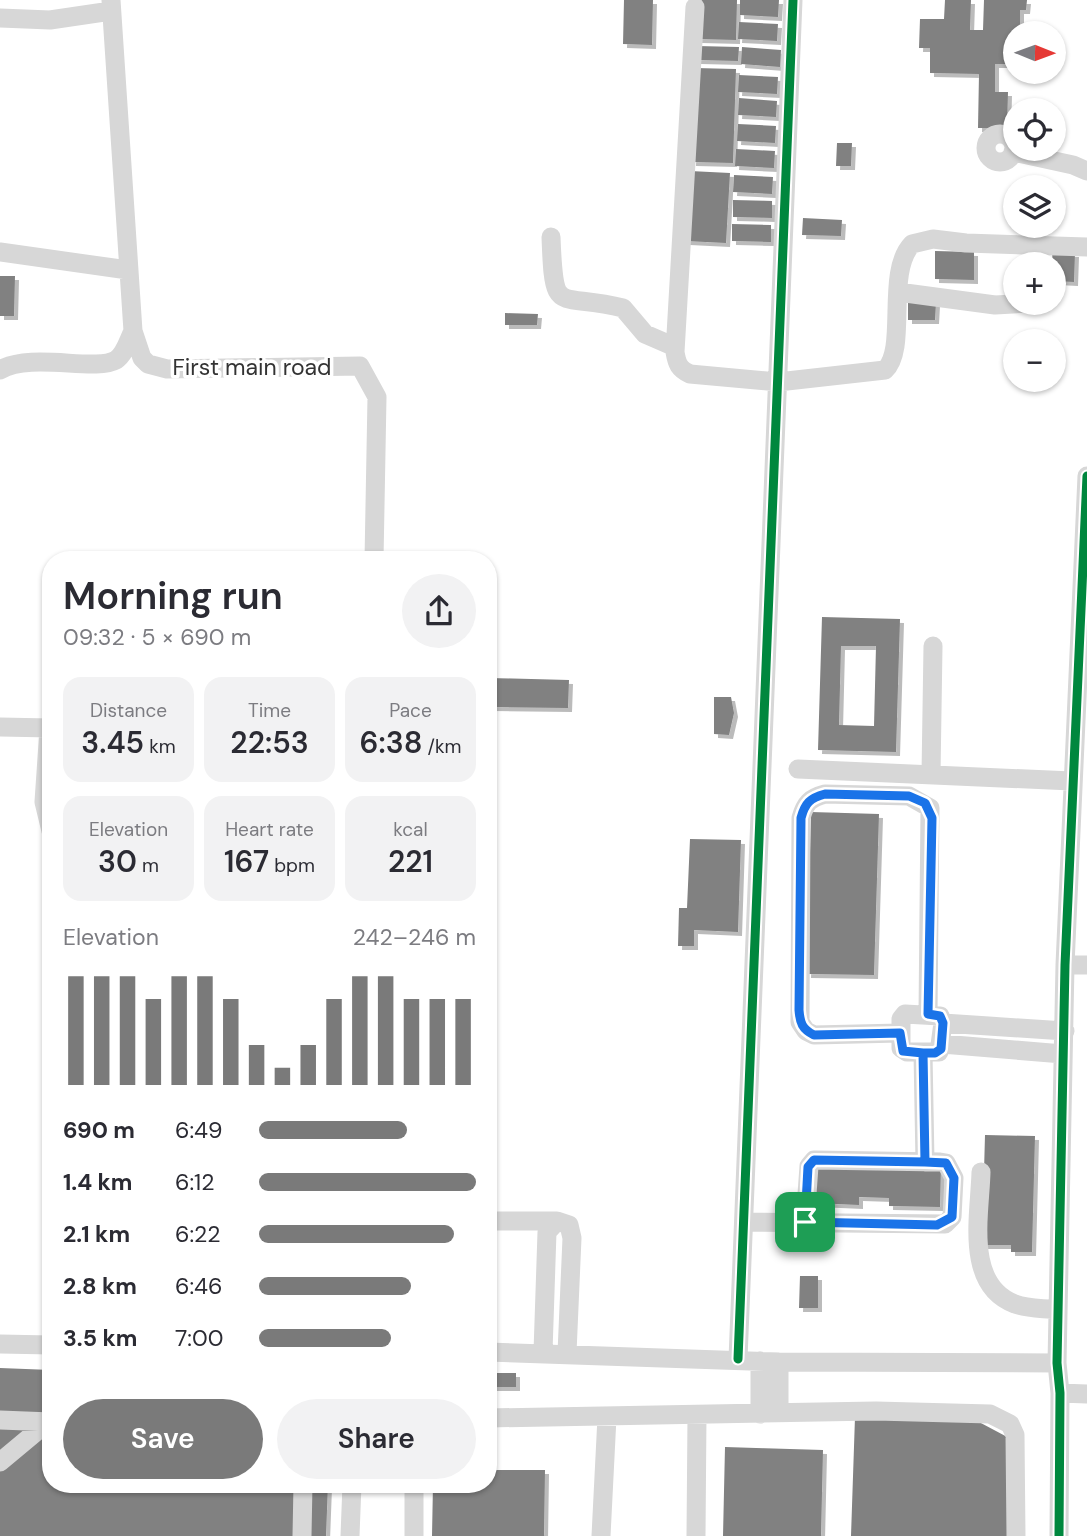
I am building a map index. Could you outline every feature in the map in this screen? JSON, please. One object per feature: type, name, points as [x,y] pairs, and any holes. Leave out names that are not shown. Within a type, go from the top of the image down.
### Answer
[{"type":"street","points":[[738,1359],[793,0]]},
{"type":"street","points":[[0,18],[50,20],[111,6]]},
{"type":"street","name":"First main road","points":[[111,6],[133,331],[142,358],[148,364],[167,369],[360,366],[377,397],[374,551]]},
{"type":"street","points":[[695,7],[676,347],[677,364],[690,374],[778,382],[885,370],[894,354],[900,270],[907,248],[919,240],[1087,247]]},
{"type":"street","points":[[1055,161],[1087,171]]},
{"type":"street","points":[[551,237],[553,285],[561,296],[569,300],[623,309],[645,334],[676,347]]},
{"type":"street","points":[[0,252],[128,270]]},
{"type":"street","points":[[898,292],[1003,305]]},
{"type":"street","points":[[0,370],[8,365],[38,362],[111,362],[124,352],[133,331]]},
{"type":"street","points":[[1059,1536],[1060,1393],[1057,1363],[1065,965],[1087,476]]},
{"type":"street","points":[[930,775],[933,646]]},
{"type":"street","points":[[0,727],[42,728]]},
{"type":"street","points":[[798,769],[1072,782]]},
{"type":"street","points":[[900,1033],[814,1035],[806,1031],[800,1022],[801,818],[804,806],[813,797],[825,794],[909,796],[930,808],[935,1018],[942,1044],[939,1052],[903,1051],[900,1033],[901,1019],[905,1014],[935,1018],[1065,1031]]},
{"type":"street","points":[[1065,965],[1087,965]]},
{"type":"street","points":[[942,1044],[1063,1054]]},
{"type":"street","points":[[923,1053],[925,1162]]},
{"type":"street","points":[[744,1222],[945,1224],[952,1217],[953,1172],[946,1163],[814,1160],[808,1167],[805,1222]]},
{"type":"street","points":[[981,1172],[979,1250],[982,1269],[989,1285],[1015,1304],[1058,1310]]},
{"type":"street","points":[[497,1221],[557,1221],[569,1225],[572,1237],[567,1353]]},
{"type":"street","points":[[543,1352],[547,1232],[557,1221]]},
{"type":"street","points":[[0,1344],[42,1345]]},
{"type":"street","points":[[497,1352],[769,1361],[1057,1363]]},
{"type":"street","points":[[769,1361],[769,1413]]},
{"type":"street","points":[[1060,1393],[1086,1394]]},
{"type":"street","points":[[497,1418],[889,1412],[1001,1417],[1010,1424],[1017,1451],[1016,1536]]},
{"type":"street","points":[[696,1415],[696,1536]]},
{"type":"street","points":[[601,1536],[607,1417]]},
{"type":"street","points":[[0,1420],[42,1422]]},
{"type":"street","points":[[0,1462],[42,1428]]},
{"type":"street","points":[[302,1536],[303,1493]]},
{"type":"street","points":[[351,1536],[352,1493]]},
{"type":"street","points":[[414,1493],[414,1536]]},
{"type":"building","points":[[624,0],[653,0],[652,45],[623,44]]},
{"type":"building","points":[[699,0],[737,0],[736,40],[698,39]]},
{"type":"building","points":[[740,0],[779,0],[778,17],[740,15]]},
{"type":"building","points":[[945,0],[971,0],[970,30],[983,30],[984,0],[1027,0],[1026,10],[1020,10],[1020,21],[1003,21],[1003,64],[995,64],[995,92],[1008,92],[1008,98],[1003,98],[1003,128],[978,128],[979,74],[930,73],[930,48],[919,48],[920,19],[944,19]]},
{"type":"building","points":[[739,22],[778,24],[777,41],[738,39]]},
{"type":"building","points":[[697,46],[739,47],[738,61],[697,60]]},
{"type":"building","points":[[742,47],[781,50],[780,67],[741,64]]},
{"type":"building","points":[[695,68],[736,69],[733,163],[692,162]]},
{"type":"building","points":[[739,75],[778,77],[777,94],[738,92]]},
{"type":"building","points":[[739,98],[777,101],[776,117],[738,115]]},
{"type":"building","points":[[738,124],[776,126],[775,143],[737,141]]},
{"type":"building","points":[[837,143],[852,143],[851,166],[836,166]]},
{"type":"building","points":[[736,149],[775,151],[774,168],[735,166]]},
{"type":"building","points":[[690,171],[730,173],[726,243],[686,241]]},
{"type":"building","points":[[734,175],[773,177],[772,194],[733,192]]},
{"type":"building","points":[[733,200],[772,201],[772,218],[733,217]]},
{"type":"building","points":[[803,218],[842,220],[841,236],[802,235]]},
{"type":"building","points":[[732,224],[771,225],[771,242],[732,241]]},
{"type":"building","points":[[935,251],[974,252],[974,280],[935,279]]},
{"type":"building","points":[[1066,253],[1075,253],[1074,282],[1066,282]]},
{"type":"building","points":[[0,276],[15,276],[14,316],[0,316]]},
{"type":"building","points":[[908,302],[936,302],[935,320],[908,320]]},
{"type":"building","points":[[505,313],[538,314],[537,325],[505,325]]},
{"type":"building","points":[[822,617],[900,619],[896,752],[818,750]],"holes":[[[841,646],[876,646],[874,726],[839,725]]]},
{"type":"building","points":[[497,678],[569,680],[568,708],[497,707]]},
{"type":"building","points":[[714,697],[731,697],[734,713],[729,735],[714,734]]},
{"type":"building","points":[[811,812],[879,814],[874,975],[807,974]]},
{"type":"building","points":[[690,839],[741,840],[738,932],[694,930],[694,946],[678,946],[679,908],[687,908]]},
{"type":"building","points":[[985,1135],[1035,1136],[1032,1252],[1011,1252],[1011,1245],[982,1245]]},
{"type":"building","points":[[815,1162],[941,1165],[940,1207],[889,1206],[889,1198],[859,1197],[859,1205],[814,1203]]},
{"type":"building","points":[[800,1276],[818,1276],[818,1308],[799,1308]]},
{"type":"building","points":[[0,1368],[42,1370],[42,1493],[328,1493],[326,1536],[0,1536]]},
{"type":"building","points":[[497,1373],[516,1373],[516,1387],[497,1387]]},
{"type":"building","points":[[855,1417],[979,1422],[1011,1439],[1007,1536],[851,1536]]},
{"type":"building","points":[[725,1447],[823,1450],[821,1536],[723,1536]]},
{"type":"building","points":[[497,1470],[545,1470],[544,1536],[432,1536],[433,1493],[497,1493]]},
{"type":"cycle path","points":[[738,1359],[793,0]]},
{"type":"cycle path","points":[[1059,1536],[1060,1393],[1057,1363],[1065,965],[1087,476]]},
{"type":"route","points":[[805,1222],[808,1167],[814,1160],[925,1162],[924,1107],[923,1053],[903,1051],[900,1033],[814,1035],[806,1031],[800,1022],[799,1010],[801,818],[804,806],[813,797],[825,794],[909,796],[925,803],[930,808],[932,818],[928,1014],[940,1016],[943,1023],[939,1052],[923,1053],[925,1162],[946,1163],[953,1172],[952,1217],[949,1222],[937,1225],[805,1222]]}]
